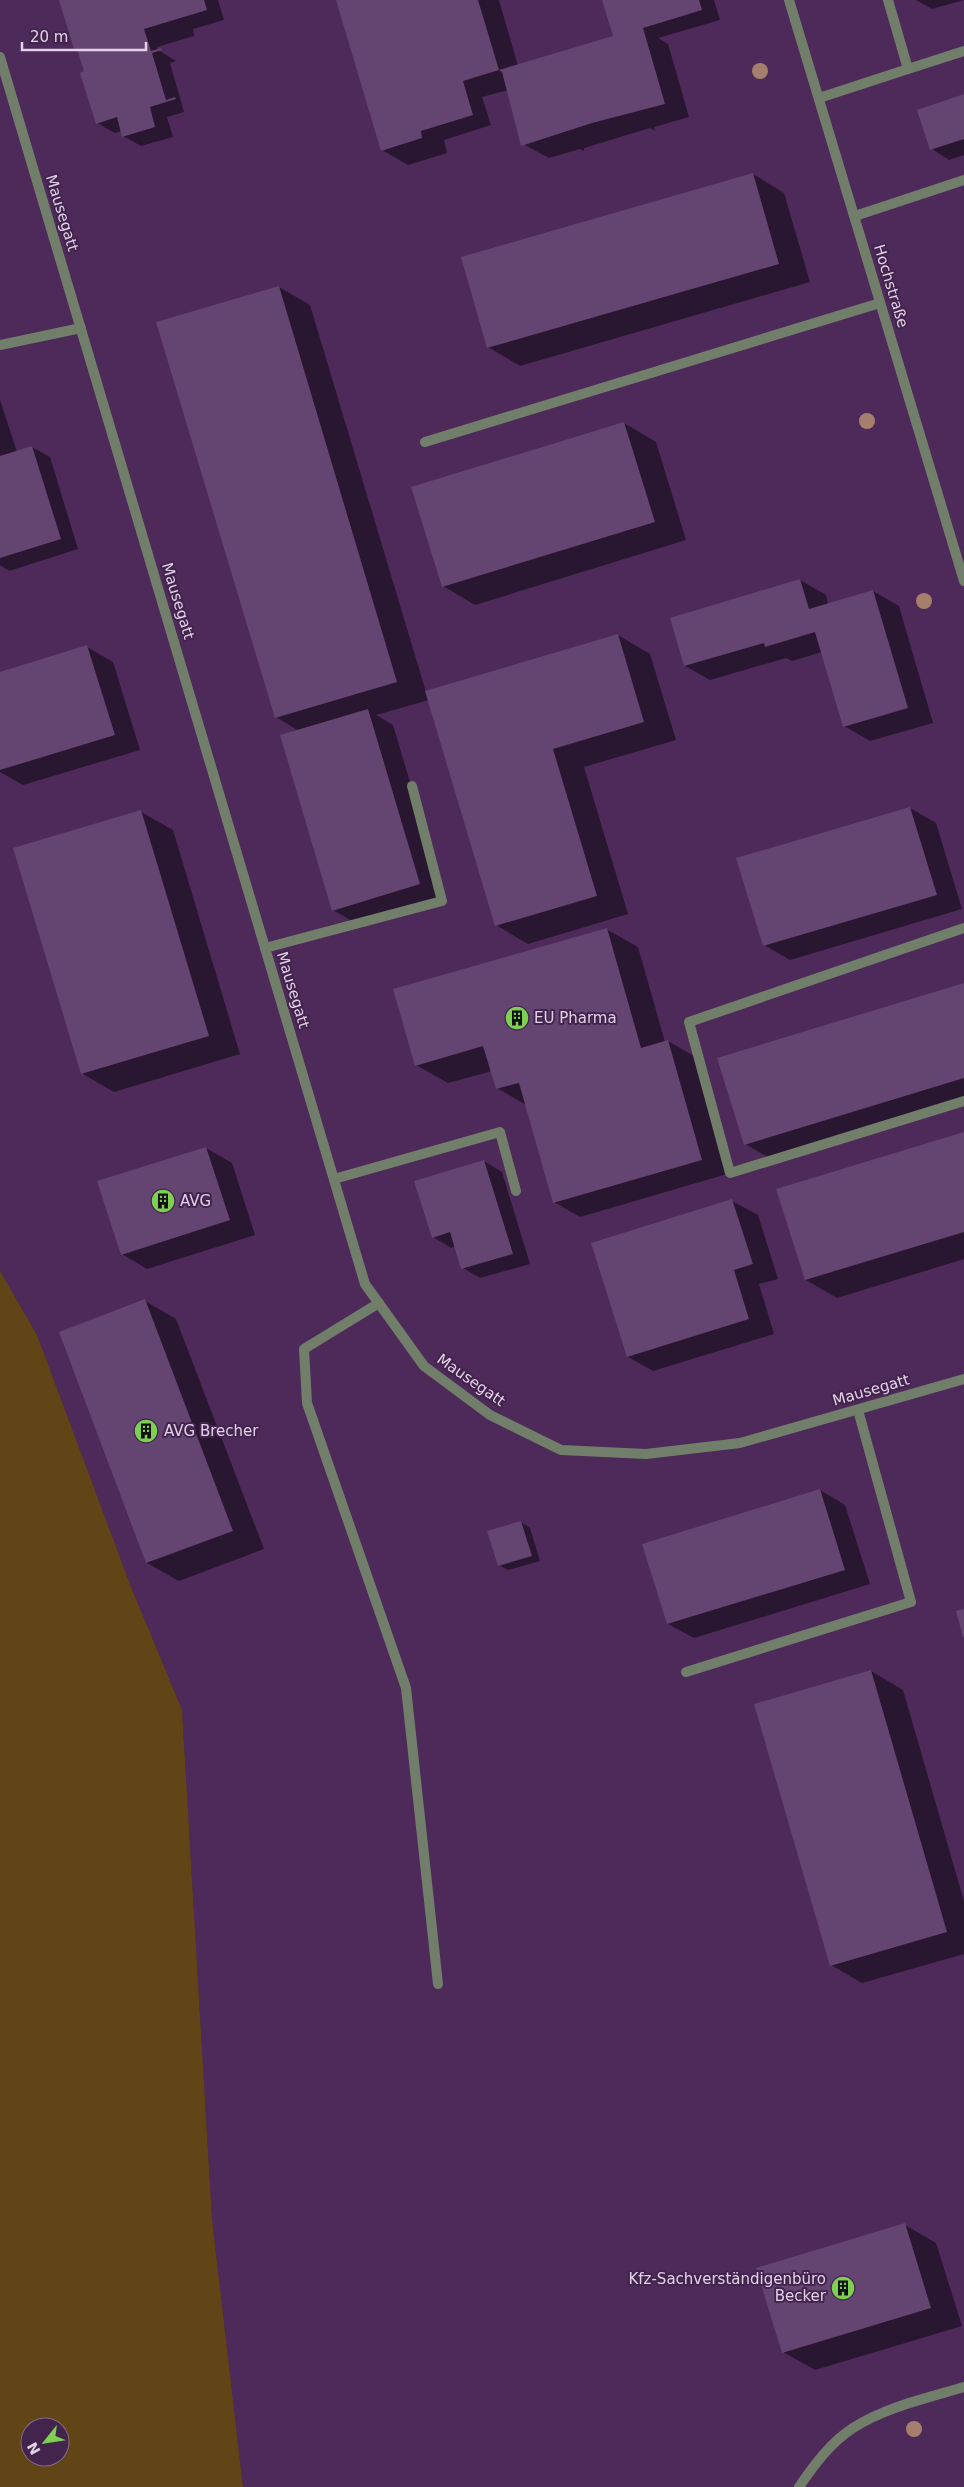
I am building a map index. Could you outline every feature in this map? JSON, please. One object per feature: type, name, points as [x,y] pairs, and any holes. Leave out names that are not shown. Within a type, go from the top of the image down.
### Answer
[{"type":"street","name":"Hochstraße","points":[[788,0],[855,216],[964,581]]},
{"type":"street","points":[[888,0],[908,69]]},
{"type":"street","points":[[819,98],[964,51]]},
{"type":"street","name":"Mausegatt","points":[[0,57],[366,1284],[424,1366],[490,1415],[561,1450],[646,1454],[740,1443],[964,1379]]},
{"type":"street","points":[[855,216],[964,180]]},
{"type":"street","points":[[425,442],[880,303]]},
{"type":"street","points":[[0,345],[81,328]]},
{"type":"street","points":[[265,948],[442,901],[412,786]]},
{"type":"street","points":[[964,928],[689,1022],[730,1172],[964,1101]]},
{"type":"street","points":[[334,1179],[500,1132],[516,1191]]},
{"type":"street","points":[[379,1303],[304,1349],[307,1403],[406,1688],[438,1984]]},
{"type":"street","points":[[686,1672],[910,1602],[858,1410]]},
{"type":"street","points":[[799,2487],[817,2460],[853,2428],[901,2406],[964,2387]]},
{"type":"shaded area","points":[[0,0],[964,0],[964,2487],[243,2487],[212,2219],[182,1710],[131,1587],[37,1335],[0,1271]]},
{"type":"shaded area","points":[[0,1271],[37,1335],[131,1587],[182,1710],[212,2219],[243,2487],[0,2487]]},
{"type":"building","points":[[59,0],[204,0],[207,10],[144,29],[151,51],[161,48],[162,50],[152,53],[166,100],[175,97],[176,99],[150,107],[155,127],[122,137],[117,117],[96,124],[80,73],[84,71],[77,49],[74,49]]},
{"type":"building","points":[[336,0],[478,0],[499,70],[463,81],[473,115],[421,131],[422,138],[381,151]]},
{"type":"building","points":[[602,0],[699,0],[702,10],[643,28],[665,104],[592,123],[521,146],[502,72],[499,70],[613,36]]},
{"type":"building","points":[[964,94],[964,139],[930,150],[917,110]]},
{"type":"building","points":[[753,173],[779,264],[487,348],[461,257]]},
{"type":"building","points":[[279,286],[397,682],[275,718],[156,322]]},
{"type":"building","points":[[624,422],[655,522],[442,587],[411,487]]},
{"type":"building","points":[[32,446],[61,539],[0,558],[0,456]]},
{"type":"building","points":[[800,579],[809,609],[873,590],[908,708],[843,727],[815,632],[765,647],[764,643],[684,666],[670,618]]},
{"type":"building","points":[[618,634],[644,722],[553,749],[597,896],[495,926],[425,691]]},
{"type":"building","points":[[87,645],[115,735],[0,770],[0,672]]},
{"type":"building","points":[[368,709],[420,884],[332,911],[280,735]]},
{"type":"building","points":[[910,807],[937,895],[763,946],[736,858]]},
{"type":"building","points":[[141,810],[209,1036],[81,1074],[13,848]]},
{"type":"building","points":[[607,928],[641,1048],[668,1040],[702,1160],[553,1203],[519,1083],[496,1089],[483,1046],[415,1066],[393,989]]},
{"type":"building","points":[[964,983],[964,1078],[744,1145],[717,1058]]},
{"type":"building","points":[[964,1132],[964,1232],[805,1280],[776,1189]]},
{"type":"building","name":"AVG","points":[[206,1147],[230,1220],[121,1255],[97,1181]]},
{"type":"building","points":[[484,1160],[513,1254],[461,1269],[450,1232],[432,1238],[414,1181]]},
{"type":"building","points":[[732,1199],[753,1264],[734,1270],[749,1319],[627,1357],[591,1243]]},
{"type":"building","name":"AVG Brecher","points":[[145,1299],[233,1531],[146,1563],[59,1332]]},
{"type":"building","points":[[820,1489],[845,1570],[667,1624],[642,1544]]},
{"type":"building","points":[[521,1521],[532,1556],[498,1566],[487,1531]]},
{"type":"building","points":[[964,1609],[964,1637],[963,1637],[956,1611]]},
{"type":"building","points":[[871,1670],[947,1932],[830,1966],[754,1704]]},
{"type":"building","name":"Kfz-Sachverständigenbüro Becker","points":[[905,2223],[931,2308],[782,2353],[756,2268]]},
{"type":"place","name":"EU Pharma","points":[[517,1018]]},
{"type":"place","name":"AVG","points":[[163,1201]]},
{"type":"place","name":"AVG Brecher","points":[[146,1431]]},
{"type":"place","name":"Kfz-Sachverständigenbüro Becker","points":[[843,2288]]}]
